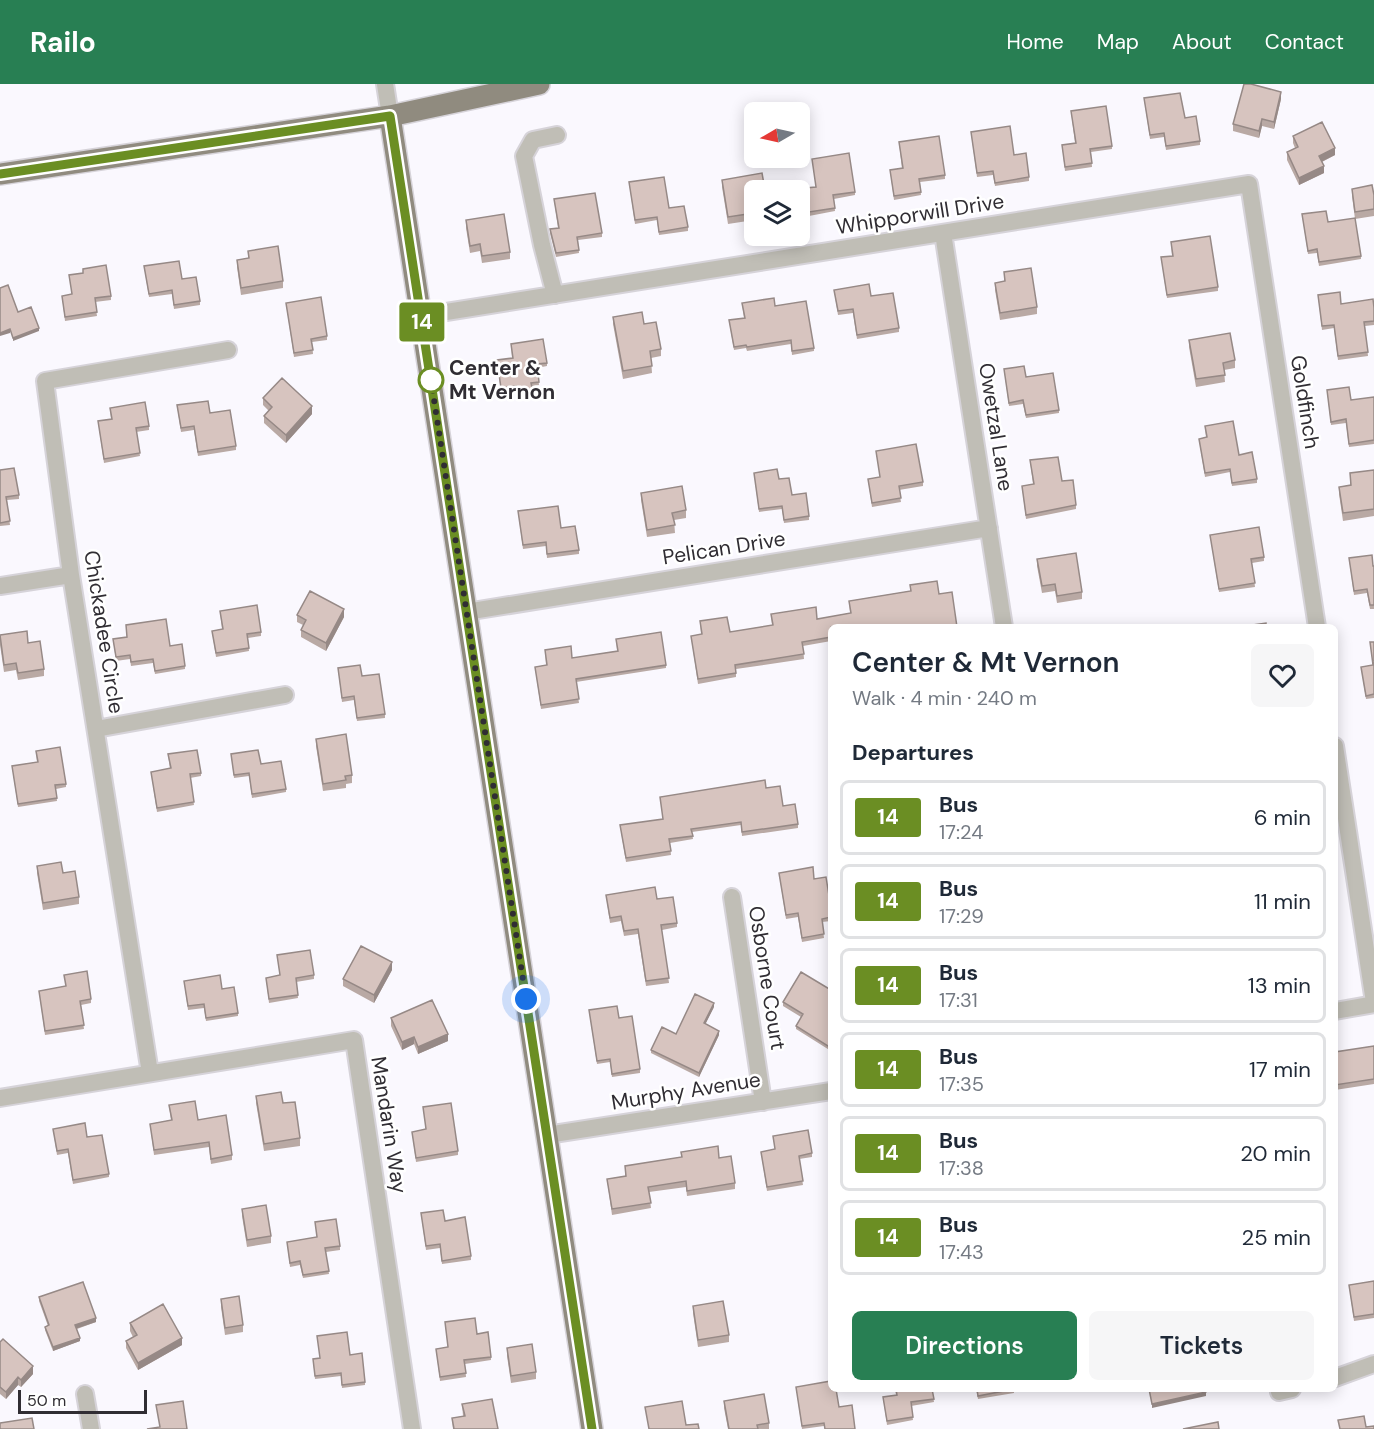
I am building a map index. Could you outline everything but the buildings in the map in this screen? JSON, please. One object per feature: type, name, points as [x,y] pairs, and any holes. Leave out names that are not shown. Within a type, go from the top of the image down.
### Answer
[{"type":"main road","points":[[0,174],[390,116],[538,84]]},
{"type":"main road","points":[[390,116],[592,1429]]},
{"type":"street","points":[[385,84],[390,116]]},
{"type":"street","points":[[555,295],[542,245],[524,156],[533,140],[557,135]]},
{"type":"street","name":"Whipporwill Drive","points":[[421,316],[1249,184]]},
{"type":"street","name":"Goldfinch","points":[[1249,184],[1317,624]]},
{"type":"street","name":"Owetzal Lane","points":[[944,233],[1004,624]]},
{"type":"street","name":"Chickadee Circle","points":[[150,1073],[71,575],[45,381],[228,350]]},
{"type":"street","name":"Pelican Drive","points":[[466,612],[989,528]]},
{"type":"street","points":[[0,586],[71,575]]},
{"type":"street","points":[[96,729],[285,695]]},
{"type":"street","points":[[1338,766],[1374,1003],[1338,1010]]},
{"type":"street","name":"Osborne Court","points":[[732,897],[763,1102]]},
{"type":"street","name":"Mandarin Way","points":[[0,1098],[354,1040],[412,1429]]},
{"type":"street","name":"Murphy Avenue","points":[[547,1135],[828,1091]]},
{"type":"street","points":[[1338,1377],[1374,1364]]},
{"type":"street","points":[[85,1394],[91,1429]]},
{"type":"bus line","name":"14","points":[[0,174],[390,116],[592,1429]]},
{"type":"place","name":"Center & Mt Vernon","points":[[431,380]]},
{"type":"route","points":[[431,380],[526,999]]}]
